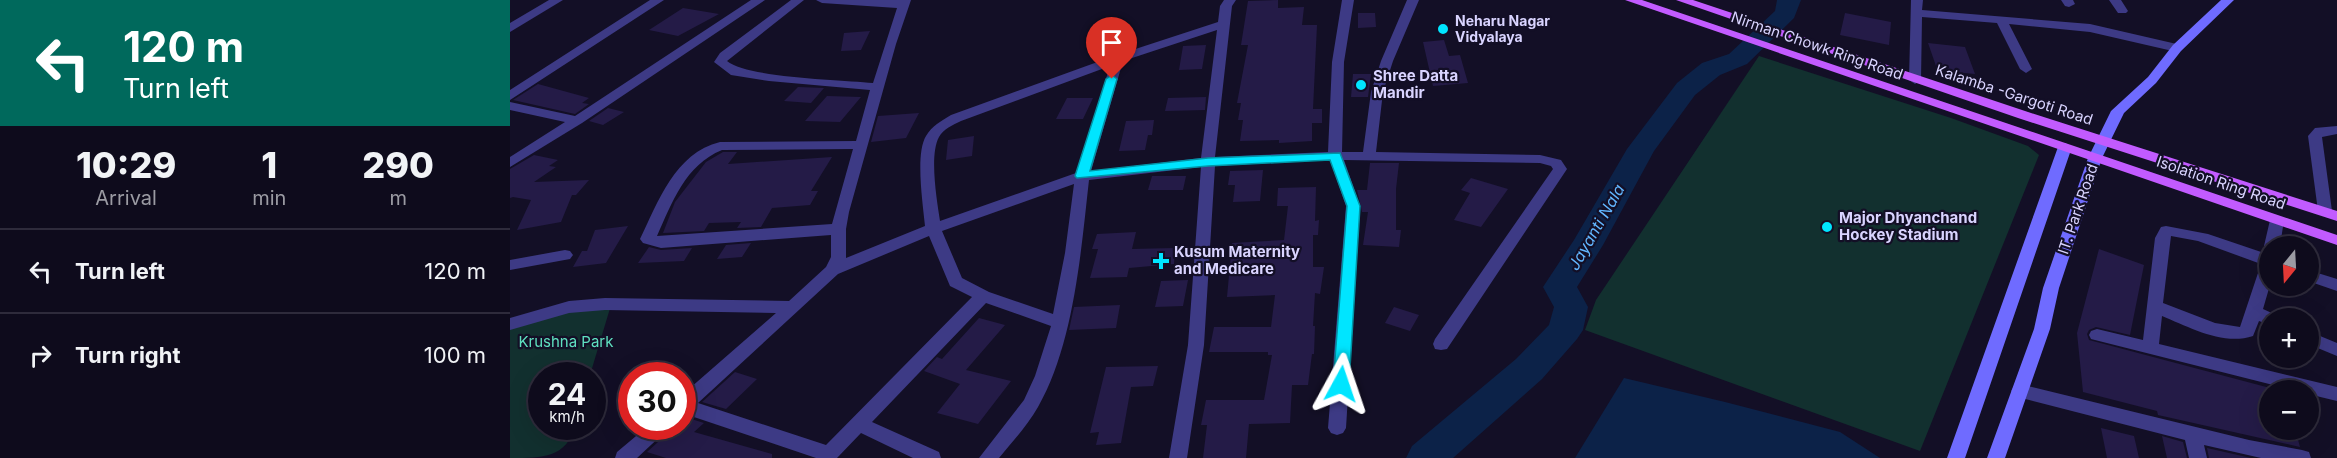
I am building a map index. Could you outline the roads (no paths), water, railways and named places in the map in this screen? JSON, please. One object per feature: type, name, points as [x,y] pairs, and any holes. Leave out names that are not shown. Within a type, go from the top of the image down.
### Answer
[{"type":"main road","name":"Nirman Chowk Ring Road","points":[[1631,0],[2095,158]]},
{"type":"main road","name":"Kalamba -Gargoti Road","points":[[1682,0],[1915,80],[2331,214]]},
{"type":"main road","name":"IT. Park Road","points":[[1996,458],[2042,329],[2051,288],[2095,158],[2118,111],[2152,80],[2177,48],[2228,0]]},
{"type":"main road","points":[[1956,458],[2065,147]]},
{"type":"main road","name":"Isolation Ring Road","points":[[2095,158],[2337,240]]},
{"type":"street","points":[[510,28],[554,0]]},
{"type":"street","points":[[510,96],[658,0]]},
{"type":"street","points":[[510,163],[759,0]]},
{"type":"street","points":[[798,0],[724,56],[720,62],[722,65],[731,71],[769,77],[878,87]]},
{"type":"street","points":[[696,393],[832,270],[839,257],[838,229],[904,3],[822,0]]},
{"type":"street","points":[[1178,458],[1196,345],[1208,162],[1226,6],[1230,0]]},
{"type":"street","points":[[1337,428],[1353,206],[1335,156],[1338,62],[1348,0]]},
{"type":"street","points":[[1369,157],[1377,92],[1387,61],[1413,0]]},
{"type":"street","points":[[2115,0],[2122,11]]},
{"type":"street","points":[[1915,80],[1917,6],[2001,20],[2108,31],[2177,48]]},
{"type":"street","points":[[2001,20],[2026,69]]},
{"type":"street","points":[[1060,323],[983,296],[956,282],[933,229],[927,177],[931,138],[941,126],[956,118],[1118,59],[1224,24]]},
{"type":"street","points":[[988,458],[1031,404],[1044,376],[1060,323],[1073,253],[1082,176],[1118,59]]},
{"type":"street","points":[[510,106],[577,120]]},
{"type":"street","points":[[2331,214],[2315,136],[2320,131],[2337,130]]},
{"type":"street","points":[[838,229],[661,243],[648,239],[666,203],[691,162],[710,149],[720,146],[861,145]]},
{"type":"street","points":[[832,270],[933,229],[1082,176],[1208,162],[1335,156],[1540,159],[1556,163],[1560,169],[1441,344]]},
{"type":"street","points":[[2274,236],[2277,220]]},
{"type":"street","points":[[2150,348],[2163,238],[2166,231],[2175,230],[2190,234],[2259,257]]},
{"type":"street","points":[[510,265],[565,255]]},
{"type":"street","points":[[2319,279],[2337,285]]},
{"type":"street","points":[[2154,306],[2224,332],[2238,334],[2247,332],[2259,293]]},
{"type":"street","points":[[696,410],[828,456],[983,296]]},
{"type":"street","points":[[510,324],[569,307],[605,304],[793,307]]},
{"type":"street","points":[[2253,311],[2259,314]]},
{"type":"street","points":[[2097,335],[2337,394]]},
{"type":"street","points":[[2319,342],[2337,350]]},
{"type":"street","points":[[2020,391],[2193,434],[2302,458]]},
{"type":"street","points":[[858,424],[932,458]]},
{"type":"street","points":[[2193,434],[2198,458]]},
{"type":"street","points":[[624,458],[644,440]]},
{"type":"water","points":[[1624,378],[1840,432],[1880,458],[1575,458]]},
{"type":"waterway","name":"Jayanti Nala","points":[[1426,458],[1529,369],[1565,330],[1571,307],[1560,287],[1587,245],[1641,149],[1686,89],[1711,69],[1738,59],[1786,13],[1789,0]]},
{"type":"place","name":"Neharu Nagar Vidyalaya","points":[[1443,29]]},
{"type":"place","name":"Shree Datta Mandir","points":[[1361,85]]},
{"type":"place","name":"Major Dhyanchand Hockey Stadium","points":[[1827,227]]},
{"type":"place","name":"Kusum Maternity and Medicare","points":[[1161,261]]},
{"type":"park label","name":"Krushna Park","points":[[566,342]]}]
